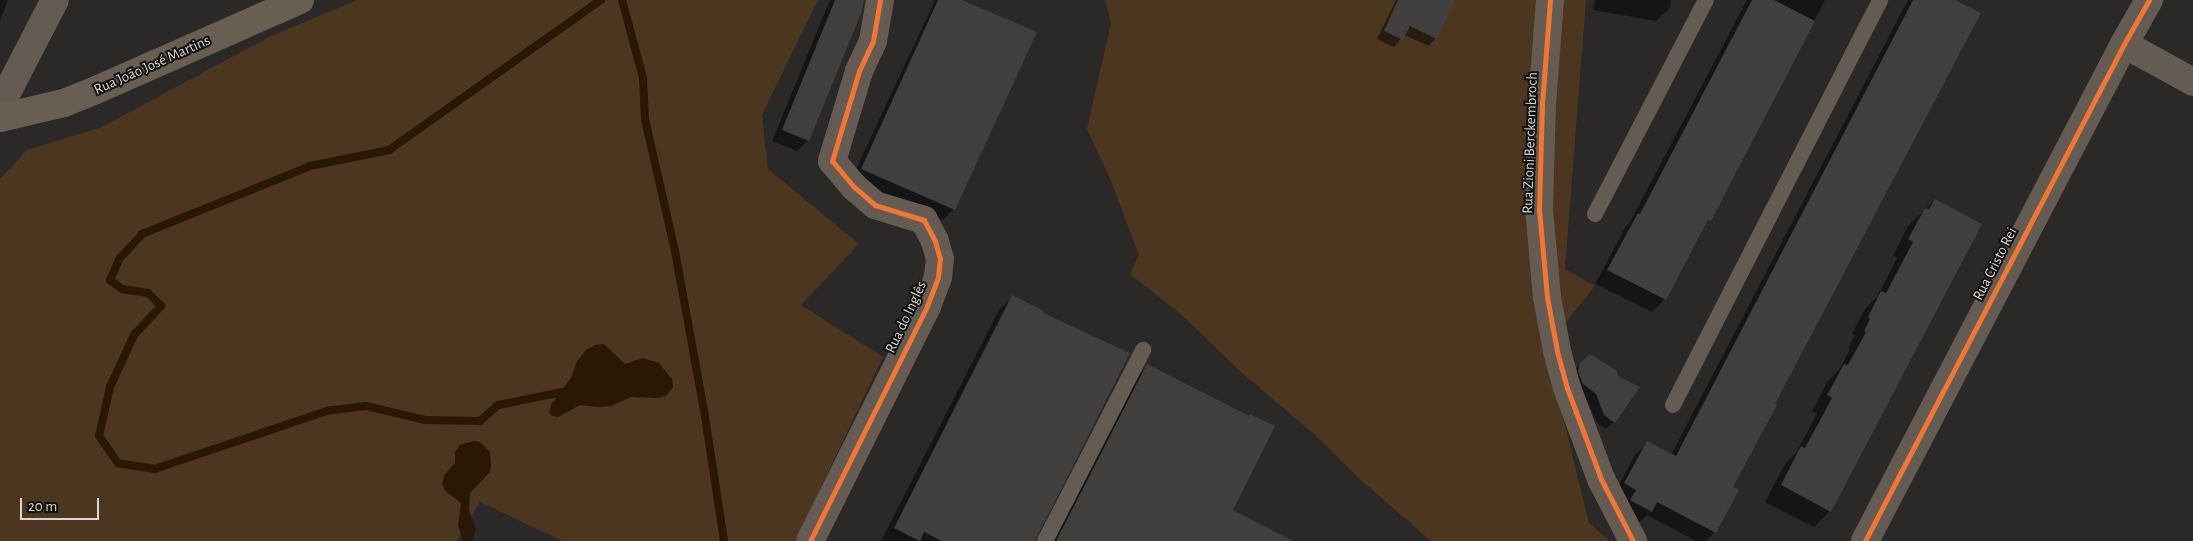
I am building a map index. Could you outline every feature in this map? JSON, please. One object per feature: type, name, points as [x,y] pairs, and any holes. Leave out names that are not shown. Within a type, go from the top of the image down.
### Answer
[{"type":"main road","name":"Rua João José Martins","points":[[0,118],[64,103],[300,0]]},
{"type":"street","points":[[0,106],[55,0]]},
{"type":"street","name":"Rua do Inglês","points":[[810,541],[927,306],[938,277],[940,259],[935,241],[924,220],[875,205],[854,187],[832,161],[859,71],[873,40],[880,0]]},
{"type":"street","name":"Rua Zioni Berckembroch","points":[[1550,0],[1542,103],[1539,209],[1547,297],[1557,351],[1567,388],[1601,479],[1616,529],[1633,541]]},
{"type":"street","name":"Rua Cristo Rei","points":[[1865,541],[2124,44],[2150,0]]},
{"type":"street","points":[[2124,44],[2193,82]]},
{"type":"lane","points":[[1595,214],[1706,0]]},
{"type":"lane","points":[[1673,405],[1880,0]]},
{"type":"lane","points":[[1045,541],[1143,350]]},
{"type":"shaded area","points":[[357,0],[818,0],[762,115],[768,169],[859,244],[801,305],[883,357],[795,541],[563,541],[480,502],[457,541],[0,541],[0,179],[27,150],[102,127],[271,36]]},
{"type":"shaded area","points":[[1105,0],[1586,0],[1565,269],[1595,286],[1546,347],[1589,523],[1610,541],[1431,541],[1362,481],[1314,434],[1241,372],[1183,316],[1130,274],[1139,255],[1111,181],[1087,129],[1111,23]]},
{"type":"shaded area","points":[[604,344],[625,364],[643,358],[659,363],[672,379],[673,387],[667,395],[658,398],[631,397],[611,406],[580,405],[558,417],[552,416],[549,412],[551,405],[571,378],[577,361],[587,349]]},
{"type":"shaded area","points":[[474,441],[480,442],[490,452],[491,465],[490,472],[470,493],[469,510],[476,530],[472,541],[463,541],[458,526],[461,503],[445,491],[442,483],[445,474],[455,463],[455,452],[460,445]]},
{"type":"building","points":[[835,0],[864,0],[862,11],[809,141],[782,130]]},
{"type":"building","points":[[938,0],[962,0],[1037,32],[955,210],[861,169]]},
{"type":"building","points":[[1398,0],[1455,0],[1437,39],[1410,26],[1403,40],[1384,31]]},
{"type":"building","points":[[1752,0],[1774,0],[1815,21],[1711,221],[1708,220],[1666,300],[1607,270],[1638,213],[1640,214]]},
{"type":"building","points":[[1913,0],[1955,0],[1981,13],[1775,404],[1777,405],[1733,487],[1739,490],[1716,533],[1657,502],[1652,512],[1630,500],[1636,490],[1624,483],[1647,441],[1676,456]]},
{"type":"building","points":[[1935,199],[1982,224],[1831,512],[1781,485],[1801,446],[1805,448],[1832,398],[1827,395],[1844,364],[1848,365],[1866,332],[1864,331],[1870,319],[1868,317],[1881,291],[1886,293],[1913,242],[1908,239],[1925,208],[1929,209]]},
{"type":"building","points":[[1012,295],[1044,311],[1043,313],[1130,353],[1035,541],[942,541],[924,532],[920,541],[894,528]]},
{"type":"building","points":[[1590,354],[1616,370],[1619,377],[1640,387],[1615,423],[1604,415],[1596,394],[1582,383],[1578,370],[1580,363]]},
{"type":"building","points":[[1147,364],[1249,416],[1250,414],[1275,426],[1233,510],[1293,541],[1056,541]]},
{"type":"waterway","points":[[562,392],[498,405],[480,421],[425,420],[366,406],[327,411],[155,469],[118,463],[99,436],[110,387],[134,335],[161,306],[148,293],[122,289],[110,280],[120,258],[142,234],[310,166],[389,150],[601,0]]},
{"type":"waterway","points":[[622,0],[643,78],[645,119],[675,251],[704,410],[724,541]]},
{"type":"cycle path","points":[[810,541],[927,306],[938,277],[940,259],[935,241],[924,220],[875,205],[854,187],[832,161],[859,71],[873,41],[880,0]]},
{"type":"cycle path","points":[[1550,0],[1542,103],[1539,209],[1547,297],[1557,351],[1567,388],[1601,479],[1633,541]]},
{"type":"cycle path","points":[[1865,541],[2124,44],[2149,0]]}]
